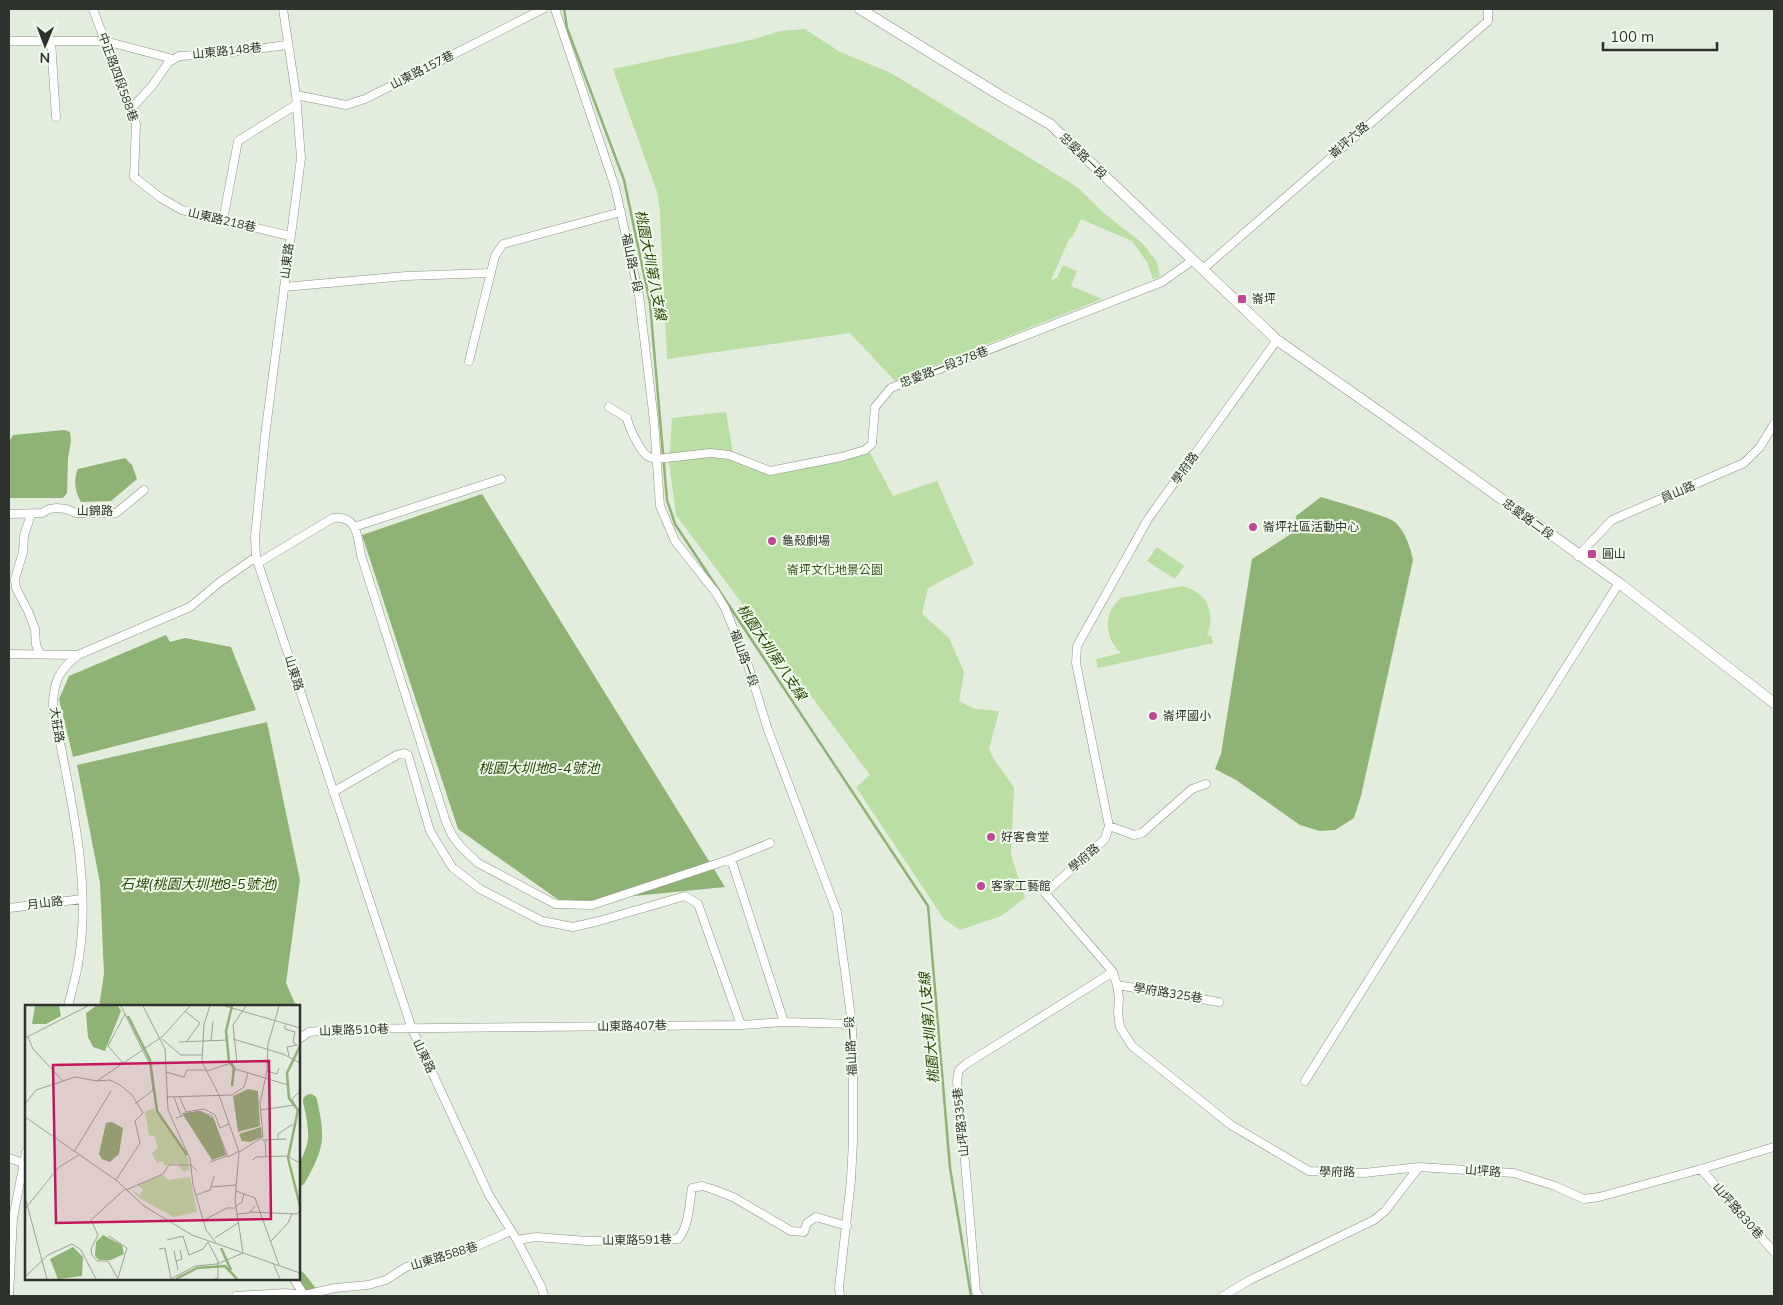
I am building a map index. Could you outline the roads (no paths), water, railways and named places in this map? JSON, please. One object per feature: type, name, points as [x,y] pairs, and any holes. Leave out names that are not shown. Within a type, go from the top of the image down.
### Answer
[{"type":"main road","name":"忠愛路一段","points":[[860,9],[1050,124],[1277,340]]},
{"type":"main road","name":"忠愛路二段","points":[[1277,340],[1387,417],[1578,556],[1619,583],[1774,703]]},
{"type":"street","name":"中正路四段588巷","points":[[93,9],[136,124],[134,177]]},
{"type":"street","name":"山東路","points":[[283,9],[296,95],[301,158],[290,236],[255,537],[257,560],[412,1029],[489,1196],[517,1240],[541,1286],[544,1296]]},
{"type":"street","name":"山東路157巷","points":[[296,95],[346,105],[365,99],[543,9]]},
{"type":"street","name":"福山路一段","points":[[555,9],[615,187],[639,295],[654,421],[661,458],[660,506],[675,541],[710,585],[725,608],[748,665],[768,730],[837,912],[852,1024],[853,1140],[847,1226],[839,1288],[840,1296]]},
{"type":"street","name":"崙坪六路","points":[[1203,269],[1488,21],[1488,9]]},
{"type":"street","points":[[51,41],[56,117]]},
{"type":"street","points":[[9,42],[105,41],[173,58],[140,102],[131,109]]},
{"type":"street","name":"山東路148巷","points":[[173,58],[288,45]]},
{"type":"street","points":[[223,220],[238,141],[297,104]]},
{"type":"street","name":"山東路218巷","points":[[134,177],[182,210],[290,236]]},
{"type":"street","points":[[469,361],[494,256],[503,244],[621,212]]},
{"type":"street","name":"忠愛路一段378巷","points":[[661,458],[710,452],[729,455],[770,470],[841,457],[865,450],[872,444],[875,408],[890,388],[1162,282],[1193,260]]},
{"type":"street","points":[[284,287],[406,276],[490,273]]},
{"type":"street","name":"學府路","points":[[1277,340],[1148,519],[1076,646],[1076,663],[1109,826],[1106,839],[1045,893],[1113,972],[1119,998],[1118,1013],[1120,1027],[1132,1046],[1231,1125],[1309,1171],[1364,1173],[1419,1167]]},
{"type":"street","points":[[609,407],[627,418],[643,451],[649,457],[661,458]]},
{"type":"street","name":"員山路","points":[[1578,556],[1612,520],[1744,463],[1760,447],[1774,424]]},
{"type":"street","points":[[501,479],[354,527],[361,555],[442,810],[452,835],[478,863],[555,904],[592,905],[731,859],[770,843]]},
{"type":"street","name":"山錦路","points":[[9,514],[42,513],[49,508],[66,509],[76,513],[116,513],[144,490]]},
{"type":"street","points":[[32,514],[24,536],[23,552],[15,579],[19,596],[28,611],[35,629],[36,645],[40,654]]},
{"type":"street","name":"大莊路","points":[[68,1005],[79,957],[82,899],[80,854],[53,707],[53,694],[57,677],[66,665],[78,655],[190,607],[220,582],[333,518],[343,517],[349,519],[354,527]]},
{"type":"street","points":[[1305,1081],[1619,583]]},
{"type":"street","points":[[9,654],[78,655]]},
{"type":"street","points":[[333,792],[397,755],[404,753],[408,755],[430,831],[452,867],[480,889],[542,921],[573,927],[685,896],[698,904],[741,1025]]},
{"type":"street","points":[[1109,826],[1134,835],[1142,833],[1192,789],[1206,784]]},
{"type":"street","points":[[731,859],[784,1022]]},
{"type":"street","name":"月山路","points":[[9,908],[82,899]]},
{"type":"street","name":"山坪路335巷","points":[[979,1296],[976,1291],[956,1081],[959,1070],[1113,972]]},
{"type":"street","name":"學府路325巷","points":[[1117,985],[1219,1002]]},
{"type":"street","name":"山東路407巷","points":[[412,1029],[741,1025],[784,1022],[852,1024]]},
{"type":"street","name":"山東路510巷","points":[[300,1038],[309,1032],[341,1029],[412,1029]]},
{"type":"street","name":"山坪路","points":[[1419,1167],[1514,1173],[1556,1186],[1584,1199],[1599,1197],[1774,1147]]},
{"type":"street","points":[[9,1158],[25,1164],[11,1218],[9,1295]]},
{"type":"street","points":[[1223,1296],[1248,1281],[1374,1220],[1385,1211],[1419,1167]]},
{"type":"street","name":"山坪路830巷","points":[[1701,1169],[1774,1252]]},
{"type":"street","name":"山東路591巷","points":[[517,1240],[536,1237],[587,1241],[678,1239],[685,1227],[692,1188],[702,1186],[733,1197],[791,1231],[804,1232],[807,1223],[816,1216],[847,1226]]},
{"type":"street","name":"山東路588巷","points":[[236,1296],[285,1292],[304,1295],[335,1288],[368,1285],[386,1280],[406,1267],[475,1247],[511,1231]]},
{"type":"street","points":[[295,1280],[304,1295]]},
{"type":"water","points":[[64,430],[70,432],[71,441],[68,458],[67,493],[63,498],[9,498],[9,442],[13,435]]},
{"type":"water","points":[[125,458],[132,465],[137,479],[111,501],[81,502],[75,486],[78,469]]},
{"type":"water","name":"桃園大圳地8-4號池","points":[[482,494],[725,887],[563,903],[458,829],[362,535]]},
{"type":"water","points":[[1321,497],[1395,522],[1407,540],[1413,560],[1361,796],[1354,818],[1335,830],[1320,831],[1300,825],[1236,780],[1215,769],[1221,754],[1252,559],[1294,532],[1296,516]]},
{"type":"water","points":[[166,635],[170,642],[185,638],[231,647],[256,710],[73,757],[59,699],[69,676]]},
{"type":"water","name":"石埤(桃園大圳地8-5號池)","points":[[267,722],[300,880],[286,983],[296,1005],[99,1005],[104,974],[100,883],[77,765]]},
{"type":"waterway","name":"桃園大圳第八支線","points":[[564,9],[567,28],[624,180],[650,303],[667,500],[675,524],[928,906],[950,1168],[971,1296]]},
{"type":"waterway","points":[[300,1177],[310,1159],[315,1142],[315,1124],[310,1101]]},
{"type":"waterway","points":[[300,1279],[313,1296]]},
{"type":"place","name":"崙坪","points":[[1242,299]]},
{"type":"place","name":"崙坪社區活動中心","points":[[1253,527]]},
{"type":"place","name":"龜殼劇場","points":[[772,541]]},
{"type":"place","name":"圓山","points":[[1592,554]]},
{"type":"place","name":"崙坪國小","points":[[1153,716]]},
{"type":"place","name":"好客食堂","points":[[991,837]]},
{"type":"place","name":"客家工藝館","points":[[981,886]]},
{"type":"park label","name":"崙坪文化地景公園","points":[[835,570]]}]
